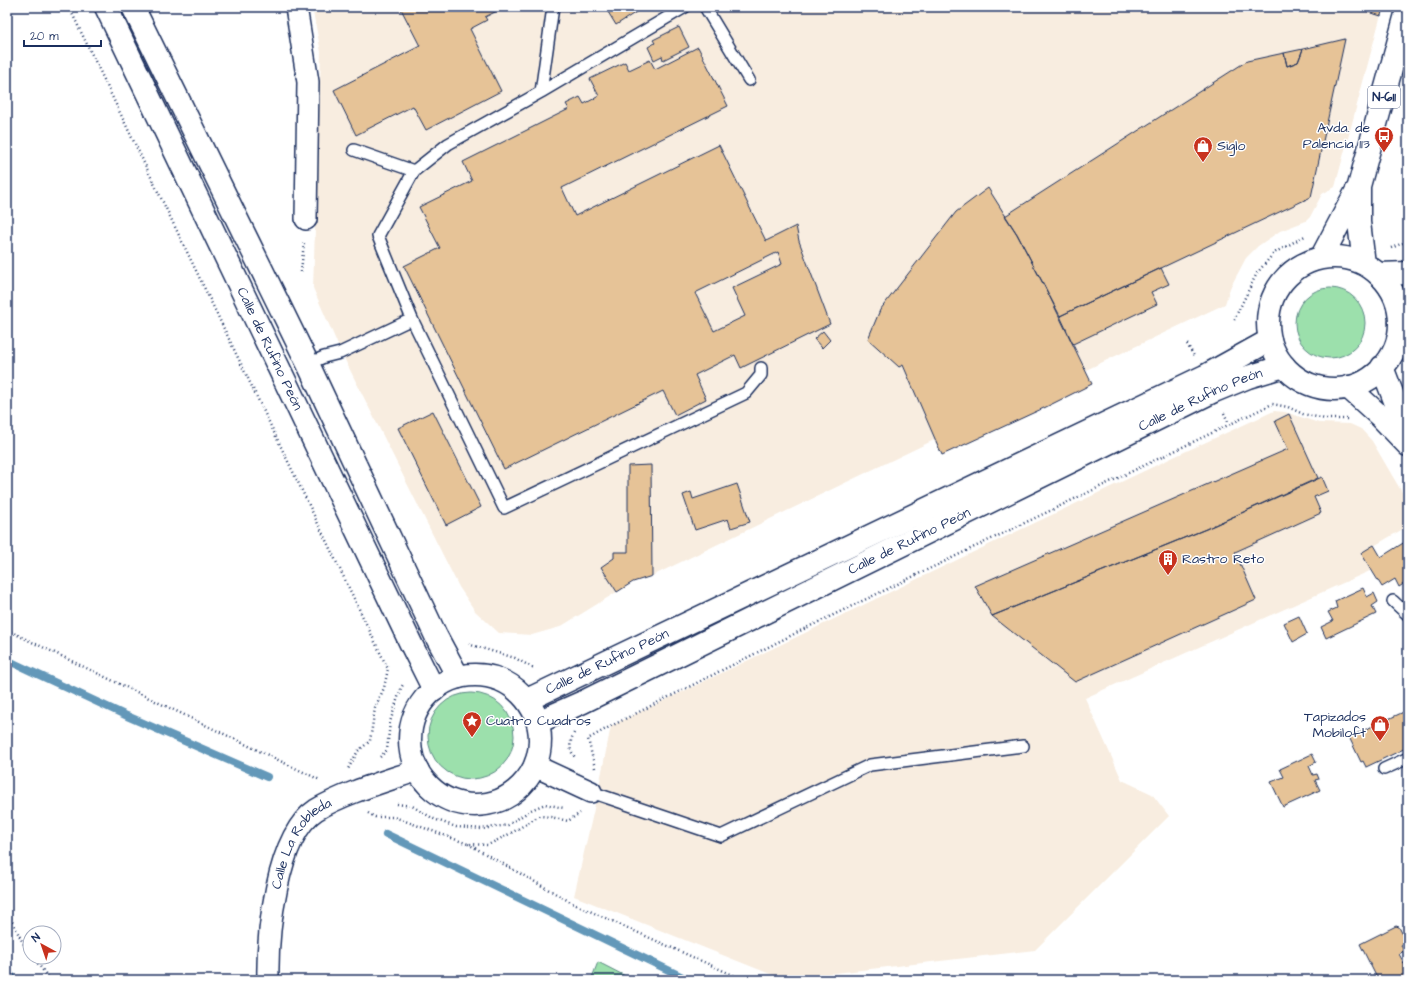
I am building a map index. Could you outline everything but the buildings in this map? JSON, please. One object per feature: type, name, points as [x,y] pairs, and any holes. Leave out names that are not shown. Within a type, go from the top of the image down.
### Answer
[{"type":"main road","name":"Calle de Rufino Peón","points":[[106,7],[408,639],[434,690]]},
{"type":"main road","name":"Calle de Rufino Peón","points":[[133,7],[308,364],[436,636],[458,677]]},
{"type":"main road","name":"N-611","points":[[1372,269],[1359,222],[1360,186],[1408,7]]},
{"type":"main road","name":"N-611","points":[[1321,258],[1360,186]]},
{"type":"main road","name":"N-611","points":[[1344,257],[1372,269],[1390,288],[1404,319],[1396,344],[1382,368],[1366,380],[1348,387],[1331,388],[1313,386],[1297,378],[1284,366],[1275,354],[1270,340],[1267,318],[1272,297],[1284,279],[1301,265],[1321,258],[1344,257]]},
{"type":"main road","points":[[1372,269],[1408,274]]},
{"type":"main road","name":"Calle de Rufino Peón","points":[[527,700],[1205,376],[1270,340]]},
{"type":"main road","name":"Calle de Rufino Peón","points":[[538,722],[583,702],[1214,391],[1248,377],[1284,366]]},
{"type":"main road","points":[[1382,368],[1408,436]]},
{"type":"main road","points":[[1348,387],[1381,417],[1408,445]]},
{"type":"main road","points":[[475,675],[492,677],[511,686],[527,700],[538,722],[540,744],[534,766],[524,782],[510,795],[492,802],[482,804],[463,804],[445,797],[430,786],[418,770],[413,759],[410,733],[418,709],[434,690],[446,682],[458,677],[475,675]]},
{"type":"street","points":[[296,7],[308,82],[306,219]]},
{"type":"street","points":[[534,766],[586,790]]},
{"type":"street","name":"Calle La Robleda","points":[[268,980],[267,954],[273,913],[285,853],[300,826],[316,811],[350,794],[418,770]]},
{"type":"lane","points":[[541,92],[553,7]]},
{"type":"lane","points":[[685,7],[541,92],[448,144],[414,171],[378,236],[412,319],[504,508],[746,393],[761,375],[761,368]]},
{"type":"lane","points":[[705,7],[749,80]]},
{"type":"lane","points":[[354,150],[414,171]]},
{"type":"lane","points":[[308,364],[324,357],[340,353],[412,319]]},
{"type":"lane","points":[[1393,601],[1408,615]]},
{"type":"lane","points":[[586,790],[721,836],[870,765],[1023,746]]},
{"type":"lane","points":[[1384,769],[1408,758]]},
{"type":"path","points":[[69,7],[388,668],[384,688],[375,708],[370,741],[358,751],[347,770],[350,794],[358,807],[375,817],[394,817],[468,844],[574,904],[744,980]]},
{"type":"path","points":[[301,272],[306,219]]},
{"type":"path","points":[[405,682],[401,688],[390,722],[386,750],[369,768],[374,786],[385,806],[399,803],[412,806],[434,819],[456,827],[482,829],[508,825],[531,810],[545,804],[571,809],[586,790],[595,768],[588,739],[611,726],[809,627],[1272,404],[1288,407],[1303,414],[1325,419],[1349,419]]},
{"type":"path","points":[[7,630],[350,794]]},
{"type":"path","points":[[466,640],[471,645],[514,658],[539,671]]},
{"type":"path","points":[[468,844],[488,844],[513,832],[539,816],[568,821],[584,811],[587,775],[571,753],[570,741],[575,731]]},
{"type":"path","points":[[7,911],[22,941]]},
{"type":"path","points":[[39,965],[50,980]]},
{"type":"shaded area","points":[[312,7],[1383,7],[1335,187],[1322,194],[1310,217],[1306,221],[1280,231],[1258,246],[1246,258],[1230,288],[1225,304],[1086,370],[1092,384],[1046,407],[942,455],[934,440],[652,576],[633,582],[560,627],[532,635],[499,633],[475,611],[459,587],[341,352],[313,288],[321,52]]},
{"type":"shaded area","name":"Rastro Reto","points":[[1274,411],[1285,412],[1319,423],[1350,424],[1361,429],[1372,441],[1403,494],[1408,497],[1408,526],[1362,553],[1372,570],[1085,698],[1122,780],[1152,794],[1169,816],[1035,950],[783,979],[574,896],[597,796],[611,726],[1180,454]]},
{"type":"green space","points":[[1330,288],[1343,291],[1355,298],[1362,310],[1365,323],[1362,336],[1355,348],[1343,355],[1330,358],[1317,355],[1305,348],[1298,336],[1295,323],[1298,310],[1305,298],[1317,291]]},
{"type":"green space","points":[[471,693],[487,697],[501,706],[510,720],[514,736],[510,752],[501,766],[487,775],[471,779],[455,775],[441,766],[432,752],[428,736],[432,720],[441,706],[455,697]]},
{"type":"green space","points":[[598,962],[633,980],[591,980]]},
{"type":"water","points":[[7,963],[8,965],[18,980],[7,980]]},
{"type":"waterway","points":[[7,660],[127,716],[267,777]]},
{"type":"waterway","points":[[386,834],[689,980]]},
{"type":"place","name":"Avda. de Palencia 113","points":[[1384,153]]},
{"type":"place","name":"Siglo","points":[[1203,163]]},
{"type":"place","name":"Rastro Reto","points":[[1168,576]]},
{"type":"place","name":"Cuatro Cuadros","points":[[472,738]]},
{"type":"place","name":"Tapizados Mobiloft","points":[[1380,742]]}]
